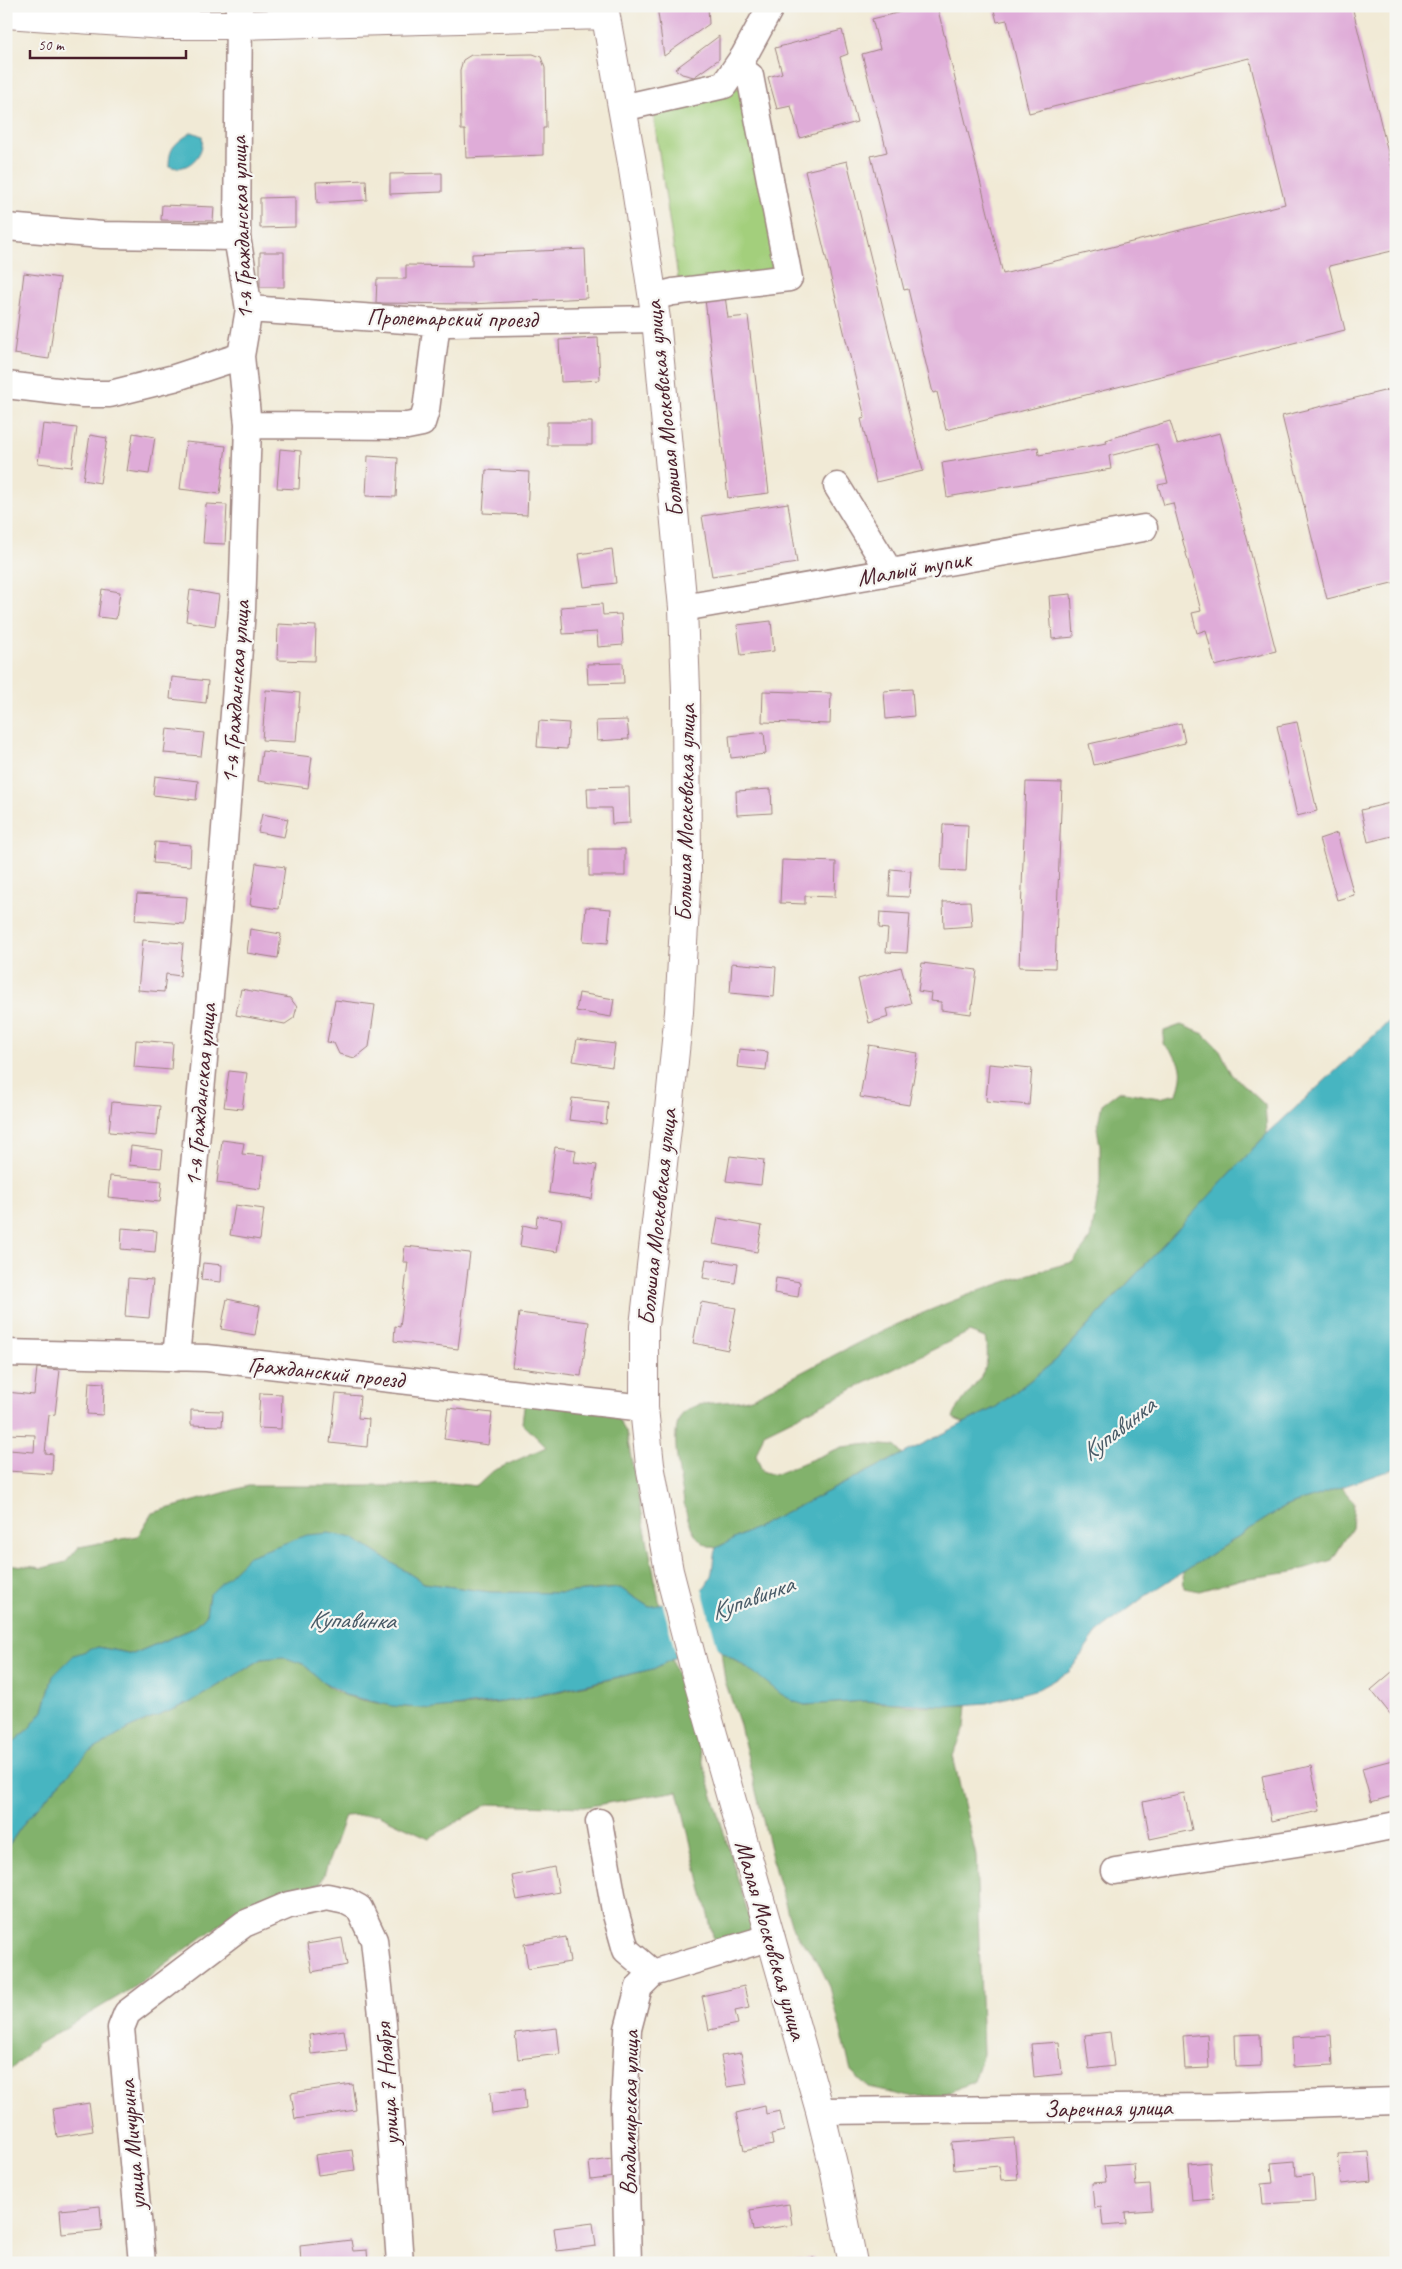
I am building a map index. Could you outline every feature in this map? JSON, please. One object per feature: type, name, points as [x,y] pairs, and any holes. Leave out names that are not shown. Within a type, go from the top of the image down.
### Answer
[{"type":"main road","points":[[6,14],[165,24],[239,16],[605,11]]},
{"type":"main road","name":"Большая Московская улица","points":[[605,11],[654,308],[683,608],[686,691],[687,874],[678,1022],[644,1326],[644,1408],[650,1465],[669,1571],[682,1619]]},
{"type":"main road","name":"Малая Московская улица","points":[[682,1619],[695,1671],[820,2111],[834,2168],[853,2263]]},
{"type":"street","points":[[622,108],[724,85],[771,6]]},
{"type":"street","name":"1-я Гражданская улица","points":[[176,1358],[222,867],[240,630],[248,425],[241,356],[248,309],[237,237],[239,16]]},
{"type":"street","name":"Пролетарский проезд","points":[[248,309],[437,322],[654,308],[673,292],[789,278],[750,76],[737,66]]},
{"type":"street","points":[[6,227],[102,235],[237,237]]},
{"type":"street","points":[[248,425],[407,426],[422,423],[426,410],[437,322]]},
{"type":"street","points":[[6,385],[83,394],[110,394],[174,378],[241,356]]},
{"type":"street","points":[[837,486],[890,572]]},
{"type":"street","name":"Малый тупик","points":[[683,608],[1144,528]]},
{"type":"street","name":"Гражданский проезд","points":[[6,1354],[207,1358],[644,1408]]},
{"type":"street","points":[[599,1822],[615,1911],[626,1950],[653,1973],[771,1937]]},
{"type":"street","points":[[1115,1871],[1332,1837],[1396,1825]]},
{"type":"street","name":"улица Мичурина","points":[[142,2263],[121,2028],[127,2012],[244,1924],[289,1905],[327,1897],[346,1900],[360,1908]]},
{"type":"street","name":"улица 7 Ноября","points":[[360,1908],[374,1940],[383,2024],[400,2263]]},
{"type":"street","name":"Владимирская улица","points":[[628,2263],[624,2107],[628,2029],[638,1987],[653,1973]]},
{"type":"street","name":"Заречная улица","points":[[820,2111],[1212,2107],[1396,2101]]},
{"type":"green space","points":[[747,86],[780,272],[679,284],[652,107]]},
{"type":"green space","points":[[1181,1025],[1204,1034],[1220,1050],[1232,1074],[1265,1105],[1267,1134],[1055,1361],[996,1407],[964,1423],[953,1418],[983,1372],[987,1352],[985,1338],[969,1332],[764,1433],[756,1455],[762,1471],[774,1475],[842,1447],[870,1444],[895,1446],[903,1454],[716,1548],[709,1546],[697,1537],[687,1517],[679,1470],[676,1434],[681,1416],[687,1410],[696,1406],[737,1401],[756,1396],[911,1318],[1019,1277],[1073,1262],[1091,1238],[1100,1183],[1100,1146],[1097,1128],[1102,1104],[1119,1091],[1159,1098],[1177,1094],[1181,1077],[1180,1066],[1175,1056],[1163,1044],[1164,1031]]},
{"type":"green space","points":[[525,1400],[613,1410],[626,1432],[660,1605],[649,1607],[620,1588],[563,1593],[490,1592],[424,1583],[353,1538],[209,1595],[206,1615],[194,1628],[133,1654],[98,1647],[53,1676],[43,1711],[27,1731],[6,1748],[6,1564],[43,1568],[66,1562],[79,1547],[138,1536],[152,1513],[248,1486],[399,1486],[450,1483],[477,1486],[493,1471],[546,1447],[522,1423]]},
{"type":"green space","points":[[1341,1487],[1354,1502],[1352,1528],[1332,1560],[1293,1572],[1242,1579],[1199,1591],[1184,1588],[1183,1572],[1284,1507]]},
{"type":"green space","points":[[721,1651],[805,1705],[865,1701],[915,1706],[967,1705],[965,1727],[953,1756],[976,1856],[983,2054],[974,2081],[944,2095],[910,2097],[869,2088],[851,2071],[830,1987],[818,1962],[793,1930],[775,1870],[740,1725],[725,1681]]},
{"type":"green space","points":[[283,1656],[304,1665],[329,1687],[341,1694],[385,1704],[424,1708],[462,1707],[539,1696],[653,1669],[672,1659],[754,1933],[714,1940],[678,1791],[584,1807],[488,1804],[429,1838],[377,1814],[345,1816],[321,1883],[222,1923],[131,1989],[38,2044],[6,2074],[6,1849],[26,1820],[87,1753],[132,1727],[191,1702],[262,1659]]},
{"type":"water","points":[[192,132],[202,136],[201,149],[198,156],[188,165],[176,168],[169,166],[170,154],[174,146]]},
{"type":"water","name":"Купавинка","points":[[1396,1015],[1396,1468],[1284,1507],[1144,1597],[1097,1633],[1069,1672],[1038,1689],[987,1703],[947,1706],[865,1701],[805,1705],[781,1694],[748,1668],[712,1645],[702,1644],[653,1669],[518,1700],[434,1709],[392,1706],[345,1695],[322,1681],[303,1664],[283,1657],[262,1659],[191,1702],[132,1727],[88,1753],[26,1820],[6,1849],[6,1748],[27,1731],[43,1711],[53,1676],[74,1655],[98,1647],[133,1654],[194,1628],[206,1615],[209,1595],[249,1556],[307,1535],[329,1533],[353,1538],[424,1583],[490,1592],[563,1593],[620,1588],[649,1607],[675,1602],[699,1592],[710,1578],[716,1548],[996,1407],[1055,1361],[1267,1134]]},
{"type":"pier","points":[[701,1585],[719,1653],[711,1647],[703,1646],[677,1659],[662,1601],[693,1594]]},
{"type":"building","points":[[657,6],[708,6],[709,24],[664,56]]},
{"type":"building","points":[[908,6],[937,6],[1003,274],[1285,204],[1249,58],[1029,113],[1007,20],[997,22],[993,6],[1352,6],[1396,185],[1396,250],[1329,266],[1345,330],[946,430],[937,392],[933,393],[908,289],[904,290],[871,156],[887,152],[862,54],[880,49],[872,19],[909,10]]},
{"type":"building","points":[[842,30],[848,54],[840,57],[857,122],[800,138],[791,106],[777,109],[768,77],[782,73],[775,48]]},
{"type":"building","points":[[719,36],[719,59],[694,77],[682,74],[675,69]]},
{"type":"building","points":[[533,54],[541,57],[545,68],[546,128],[543,128],[543,155],[466,158],[465,130],[461,130],[460,70],[463,60],[471,55]]},
{"type":"building","points":[[847,161],[923,471],[876,482],[861,419],[865,418],[805,171]]},
{"type":"building","points":[[442,173],[442,192],[390,194],[390,174]]},
{"type":"building","points":[[366,180],[367,200],[317,203],[316,182]]},
{"type":"building","points":[[295,197],[295,227],[260,228],[260,198]]},
{"type":"building","points":[[162,205],[214,207],[213,221],[161,220]]},
{"type":"building","points":[[585,249],[587,298],[471,304],[376,303],[377,279],[406,279],[406,265],[472,266],[472,254]]},
{"type":"building","points":[[260,252],[284,252],[284,287],[260,287]]},
{"type":"building","points":[[24,273],[60,278],[49,359],[14,354]]},
{"type":"building","points":[[725,296],[728,318],[748,316],[769,493],[728,498],[705,299]]},
{"type":"building","points":[[598,338],[600,380],[561,382],[559,340]]},
{"type":"building","points":[[1396,388],[1396,582],[1327,599],[1282,416]]},
{"type":"building","points":[[1170,421],[1177,444],[1220,433],[1276,651],[1215,666],[1206,630],[1197,633],[1192,613],[1201,611],[1173,503],[1164,505],[1158,485],[1168,483],[1157,444],[1109,456],[1111,469],[947,497],[942,463],[1038,447],[1039,455],[1107,443],[1106,440]]},
{"type":"building","points":[[547,422],[592,422],[592,445],[547,445]]},
{"type":"building","points":[[43,424],[77,428],[72,467],[38,463]]},
{"type":"building","points":[[133,433],[155,437],[149,474],[127,471]]},
{"type":"building","points":[[90,435],[107,438],[100,483],[83,480]]},
{"type":"building","points":[[186,442],[226,446],[220,494],[180,489]]},
{"type":"building","points":[[280,449],[301,451],[299,489],[277,488]]},
{"type":"building","points":[[368,456],[398,458],[396,497],[366,496]]},
{"type":"building","points":[[486,470],[529,472],[527,515],[483,513]]},
{"type":"building","points":[[788,503],[797,563],[712,576],[702,516]]},
{"type":"building","points":[[206,504],[227,505],[225,544],[203,543]]},
{"type":"building","points":[[612,549],[616,583],[584,587],[579,554]]},
{"type":"building","points":[[102,589],[120,592],[116,619],[98,617]]},
{"type":"building","points":[[190,590],[219,595],[215,626],[186,621]]},
{"type":"building","points":[[1071,594],[1074,637],[1052,639],[1049,596]]},
{"type":"building","points":[[602,604],[603,615],[621,614],[623,645],[598,647],[597,632],[563,634],[561,607]]},
{"type":"building","points":[[771,621],[774,651],[741,655],[737,625]]},
{"type":"building","points":[[278,624],[316,626],[315,661],[277,660]]},
{"type":"building","points":[[623,663],[624,683],[588,684],[587,664]]},
{"type":"building","points":[[172,677],[208,681],[206,703],[170,699]]},
{"type":"building","points":[[912,689],[914,716],[886,719],[884,691]]},
{"type":"building","points":[[266,690],[300,693],[296,742],[262,740]]},
{"type":"building","points":[[763,691],[831,693],[830,724],[762,722]]},
{"type":"building","points":[[627,720],[629,739],[597,741],[596,721]]},
{"type":"building","points":[[539,721],[569,723],[567,749],[537,747]]},
{"type":"building","points":[[1297,722],[1317,811],[1297,816],[1277,726]]},
{"type":"building","points":[[1181,723],[1185,743],[1094,765],[1089,744]]},
{"type":"building","points":[[167,729],[204,733],[201,756],[164,753]]},
{"type":"building","points":[[764,732],[766,754],[731,758],[729,736]]},
{"type":"building","points":[[262,751],[312,757],[308,788],[258,781]]},
{"type":"building","points":[[155,776],[198,781],[196,800],[153,795]]},
{"type":"building","points":[[1026,782],[1062,783],[1055,968],[1019,967]]},
{"type":"building","points":[[629,787],[630,823],[612,824],[611,808],[588,808],[587,788]]},
{"type":"building","points":[[771,789],[772,813],[737,815],[736,791]]},
{"type":"building","points":[[1394,802],[1396,835],[1368,842],[1361,810]]},
{"type":"building","points":[[262,814],[288,819],[284,837],[258,832]]},
{"type":"building","points":[[943,824],[968,825],[966,871],[941,870]]},
{"type":"building","points":[[1337,833],[1354,895],[1337,900],[1319,839]]},
{"type":"building","points":[[155,842],[191,845],[190,866],[153,863]]},
{"type":"building","points":[[589,849],[625,849],[625,876],[589,876]]},
{"type":"building","points":[[782,860],[836,862],[835,897],[805,896],[805,904],[780,903]]},
{"type":"building","points":[[256,863],[285,867],[279,909],[250,905]]},
{"type":"building","points":[[891,869],[911,871],[909,897],[889,896]]},
{"type":"building","points":[[137,894],[187,897],[185,924],[135,920]]},
{"type":"building","points":[[970,901],[972,926],[944,928],[943,902]]},
{"type":"building","points":[[586,907],[611,909],[608,943],[583,941]]},
{"type":"building","points":[[880,912],[910,914],[907,953],[886,952],[888,929],[879,928]]},
{"type":"building","points":[[250,929],[281,934],[278,958],[247,953]]},
{"type":"building","points":[[143,940],[183,943],[180,976],[166,974],[164,992],[138,990]]},
{"type":"building","points":[[732,963],[776,967],[774,997],[730,993]]},
{"type":"building","points":[[922,963],[977,970],[971,1014],[941,1010],[941,1002],[930,1001],[931,993],[918,991]]},
{"type":"building","points":[[901,967],[911,1003],[887,1009],[889,1017],[869,1023],[858,979]]},
{"type":"building","points":[[241,989],[290,998],[297,1007],[294,1018],[285,1024],[236,1015]]},
{"type":"building","points":[[579,993],[614,999],[611,1017],[576,1011]]},
{"type":"building","points":[[335,1000],[375,1005],[369,1047],[355,1058],[339,1054],[334,1043],[327,1042]]},
{"type":"building","points":[[577,1039],[615,1044],[612,1067],[573,1061]]},
{"type":"building","points":[[136,1040],[173,1043],[171,1070],[134,1067]]},
{"type":"building","points":[[869,1045],[918,1053],[909,1105],[860,1097]]},
{"type":"building","points":[[739,1049],[768,1052],[766,1070],[737,1067]]},
{"type":"building","points":[[989,1064],[1032,1068],[1029,1105],[986,1101]]},
{"type":"building","points":[[229,1071],[247,1073],[242,1109],[224,1107]]},
{"type":"building","points":[[572,1098],[608,1102],[606,1124],[569,1120]]},
{"type":"building","points":[[112,1102],[160,1106],[157,1136],[109,1132]]},
{"type":"building","points":[[222,1140],[244,1143],[242,1154],[264,1156],[260,1189],[217,1183]]},
{"type":"building","points":[[131,1146],[163,1150],[161,1168],[129,1165]]},
{"type":"building","points":[[555,1147],[576,1150],[574,1162],[597,1165],[592,1199],[549,1193]]},
{"type":"building","points":[[730,1156],[764,1160],[761,1185],[726,1181]]},
{"type":"building","points":[[110,1176],[162,1181],[160,1202],[108,1197]]},
{"type":"building","points":[[235,1205],[264,1209],[260,1240],[230,1235]]},
{"type":"building","points":[[537,1216],[562,1220],[557,1252],[520,1246],[523,1225],[536,1228]]},
{"type":"building","points":[[718,1218],[762,1226],[757,1252],[713,1244]]},
{"type":"building","points":[[122,1228],[157,1231],[155,1252],[121,1249]]},
{"type":"building","points":[[405,1246],[470,1253],[458,1349],[394,1341],[395,1326],[400,1327],[408,1262],[403,1262]]},
{"type":"building","points":[[706,1259],[738,1264],[735,1283],[703,1278]]},
{"type":"building","points":[[203,1263],[222,1265],[221,1282],[201,1280]]},
{"type":"building","points":[[128,1278],[153,1280],[149,1318],[125,1316]]},
{"type":"building","points":[[776,1278],[800,1282],[798,1297],[774,1293]]},
{"type":"building","points":[[227,1299],[260,1306],[255,1335],[221,1329]]},
{"type":"building","points":[[701,1302],[736,1308],[728,1350],[693,1343]]},
{"type":"building","points":[[519,1313],[589,1322],[581,1376],[512,1367]]},
{"type":"building","points":[[37,1368],[60,1370],[55,1414],[49,1415],[45,1453],[53,1454],[52,1474],[8,1471],[9,1450],[34,1452],[35,1435],[6,1434],[7,1392],[34,1395]]},
{"type":"building","points":[[89,1382],[104,1383],[103,1415],[87,1414]]},
{"type":"building","points":[[260,1393],[282,1394],[281,1429],[258,1428]]},
{"type":"building","points":[[336,1394],[360,1396],[358,1418],[369,1419],[367,1447],[330,1443]]},
{"type":"building","points":[[448,1408],[492,1413],[488,1445],[444,1439]]},
{"type":"building","points":[[191,1410],[223,1411],[222,1426],[191,1425]]},
{"type":"building","points":[[1392,1672],[1396,1678],[1396,1711],[1391,1715],[1371,1690]]},
{"type":"building","points":[[1396,1759],[1396,1795],[1371,1802],[1362,1768]]},
{"type":"building","points":[[1311,1766],[1320,1811],[1271,1821],[1262,1776]]},
{"type":"building","points":[[1184,1793],[1192,1830],[1150,1839],[1143,1802]]},
{"type":"building","points":[[554,1867],[559,1892],[517,1900],[512,1876]]},
{"type":"building","points":[[566,1937],[570,1962],[528,1969],[524,1944]]},
{"type":"building","points":[[342,1938],[347,1965],[312,1972],[307,1944]]},
{"type":"building","points":[[744,1986],[749,2008],[735,2011],[738,2024],[709,2030],[702,1996]]},
{"type":"building","points":[[1392,2016],[1396,2016],[1396,2061],[1394,2061]]},
{"type":"building","points":[[557,2028],[560,2054],[518,2059],[515,2033]]},
{"type":"building","points":[[344,2030],[347,2050],[311,2054],[309,2035]]},
{"type":"building","points":[[1110,2032],[1114,2066],[1089,2069],[1085,2035]]},
{"type":"building","points":[[1207,2034],[1209,2068],[1185,2069],[1183,2036]]},
{"type":"building","points":[[1260,2034],[1261,2066],[1236,2067],[1235,2035]]},
{"type":"building","points":[[1331,2035],[1333,2065],[1293,2067],[1292,2037]]},
{"type":"building","points":[[1059,2042],[1062,2074],[1034,2077],[1031,2044]]},
{"type":"building","points":[[741,2053],[747,2084],[727,2087],[721,2056]]},
{"type":"building","points":[[352,2084],[356,2110],[295,2119],[291,2093]]},
{"type":"building","points":[[524,2088],[526,2109],[492,2114],[490,2092]]},
{"type":"building","points":[[89,2103],[93,2131],[57,2137],[53,2109]]},
{"type":"building","points":[[765,2106],[766,2114],[780,2111],[784,2131],[771,2134],[773,2145],[744,2151],[736,2113]]},
{"type":"building","points":[[1014,2138],[1018,2179],[1001,2180],[999,2166],[954,2170],[952,2143]]},
{"type":"building","points":[[352,2150],[355,2170],[318,2175],[315,2155]]},
{"type":"building","points":[[1369,2152],[1372,2181],[1341,2184],[1338,2154]]},
{"type":"building","points":[[612,2159],[614,2177],[591,2180],[589,2162]]},
{"type":"building","points":[[1295,2161],[1296,2176],[1313,2174],[1315,2201],[1263,2204],[1261,2184],[1273,2183],[1271,2163]]},
{"type":"building","points":[[1210,2162],[1213,2199],[1192,2201],[1189,2164]]},
{"type":"building","points":[[1134,2164],[1136,2186],[1150,2185],[1152,2210],[1125,2212],[1126,2224],[1103,2226],[1101,2207],[1094,2208],[1092,2183],[1106,2182],[1104,2166]]},
{"type":"building","points":[[789,2204],[792,2225],[753,2231],[750,2210]]},
{"type":"building","points":[[100,2206],[102,2230],[62,2234],[60,2210]]},
{"type":"building","points":[[593,2223],[596,2246],[557,2251],[554,2228]]},
{"type":"building","points":[[351,2240],[353,2251],[367,2250],[368,2263],[301,2263],[300,2246]]},
{"type":"building","points":[[814,2258],[814,2263],[784,2263],[784,2261]]}]
